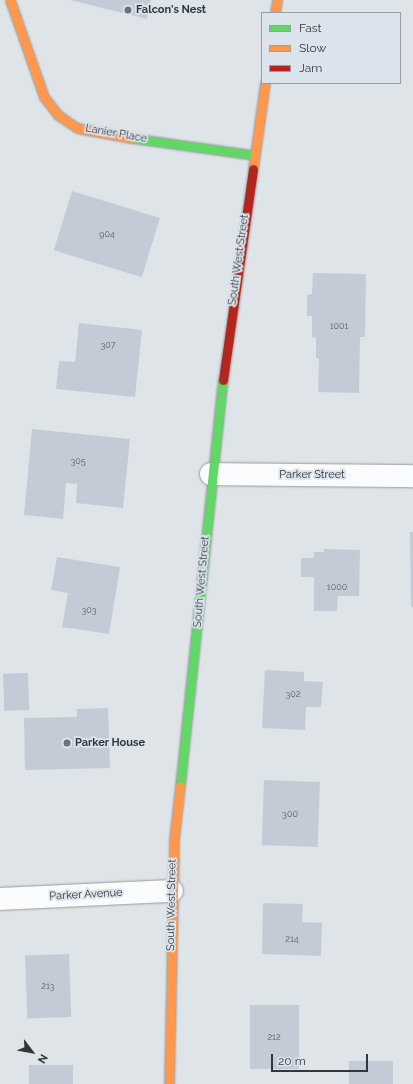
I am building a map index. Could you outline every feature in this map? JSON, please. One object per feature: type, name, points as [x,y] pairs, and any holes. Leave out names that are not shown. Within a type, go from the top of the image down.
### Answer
[{"type":"main road","name":"Lanier Place","points":[[10,0],[44,97],[58,115],[77,128],[94,133],[254,155]]},
{"type":"main road","points":[[276,12],[277,0]]},
{"type":"main road","name":"South West Street","points":[[169,1084],[174,840],[193,679],[212,474],[254,155],[265,84]]},
{"type":"street","name":"Parker Street","points":[[212,474],[413,476]]},
{"type":"street","name":"Parker Avenue","points":[[0,899],[172,891]]},
{"type":"building","name":"Falcon's Nest","points":[[70,0],[151,0],[147,19]]},
{"type":"building","points":[[72,191],[160,218],[142,277],[54,250]]},
{"type":"building","points":[[313,273],[366,274],[365,337],[360,337],[359,393],[318,392],[319,359],[316,358],[316,338],[312,337],[312,316],[307,316],[307,295],[312,294]]},
{"type":"building","points":[[79,323],[142,330],[135,397],[56,389],[59,361],[75,362]]},
{"type":"building","points":[[32,429],[130,439],[123,508],[76,503],[77,484],[66,483],[63,519],[24,515]]},
{"type":"building","points":[[410,532],[413,532],[413,607],[411,607]]},
{"type":"building","points":[[324,549],[360,550],[359,596],[338,596],[337,611],[314,611],[314,577],[301,577],[301,558],[314,558],[314,552],[324,552]]},
{"type":"building","points":[[57,557],[120,567],[109,634],[62,627],[68,593],[51,590]]},
{"type":"building","points":[[265,670],[304,672],[304,681],[323,682],[321,707],[306,707],[305,730],[262,728]]},
{"type":"building","points":[[28,673],[29,710],[4,711],[3,674]]},
{"type":"building","name":"Parker House","points":[[108,708],[110,768],[25,770],[24,718],[77,717],[77,709]]},
{"type":"building","points":[[264,780],[320,782],[318,847],[262,845]]},
{"type":"building","points":[[263,903],[303,904],[302,922],[322,923],[321,956],[262,954]]},
{"type":"building","points":[[69,954],[71,1017],[27,1018],[25,956]]},
{"type":"building","points":[[250,1005],[299,1005],[299,1069],[250,1069]]},
{"type":"building","points":[[349,1061],[393,1061],[393,1084],[349,1084]]},
{"type":"building","points":[[29,1065],[73,1065],[73,1084],[29,1084]]},
{"type":"traffic: fast","points":[[131,138],[254,155]]},
{"type":"traffic: fast","points":[[180,786],[223,380]]},
{"type":"traffic: slow","points":[[10,0],[44,97],[58,115],[77,128],[131,138]]},
{"type":"traffic: slow","points":[[275,12],[277,0]]},
{"type":"traffic: slow","points":[[253,169],[265,84]]},
{"type":"traffic: slow","points":[[169,1084],[174,840],[180,786]]},
{"type":"traffic: jam","points":[[223,380],[253,169]]},
{"type":"place","name":"Falcon's Nest","points":[[128,10]]},
{"type":"place","name":"Parker House","points":[[67,743]]}]
